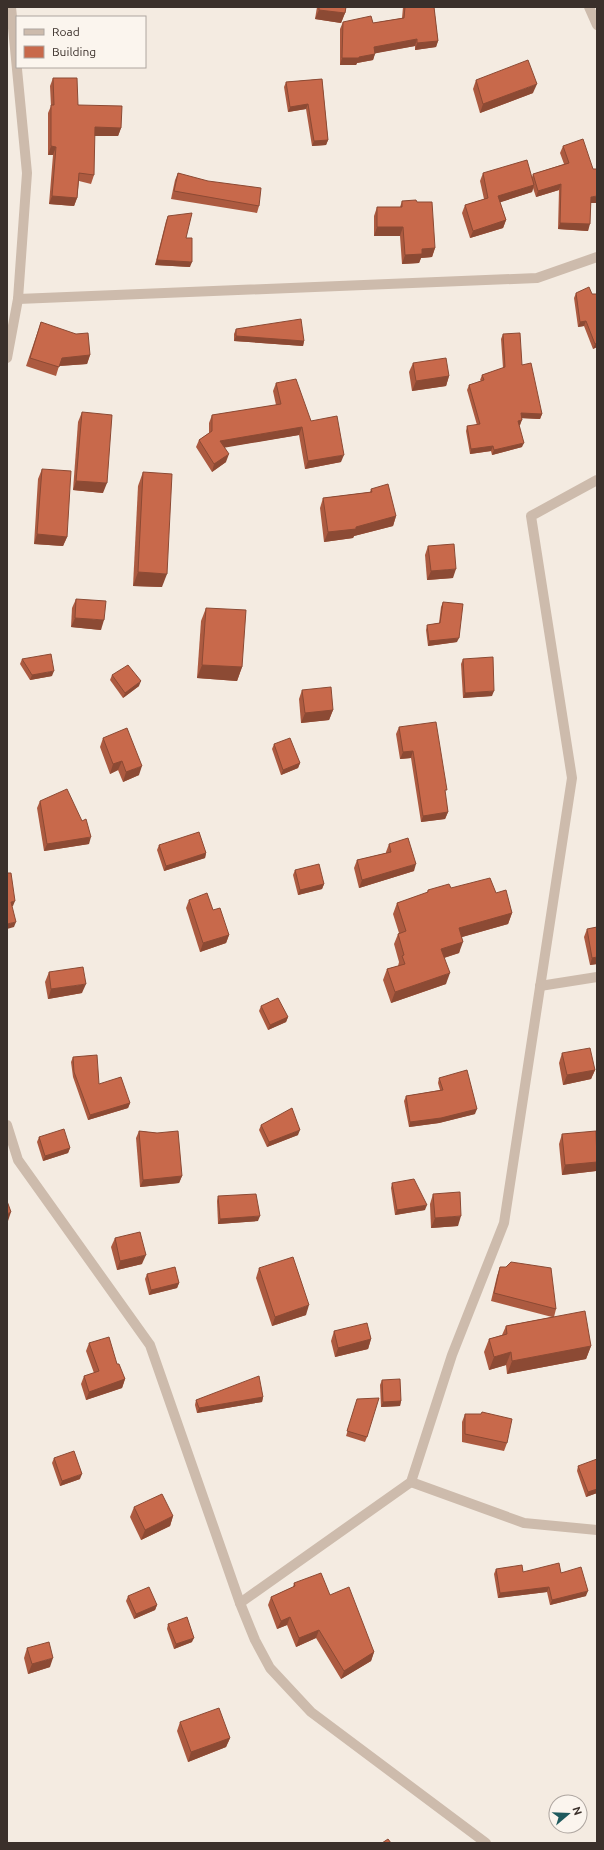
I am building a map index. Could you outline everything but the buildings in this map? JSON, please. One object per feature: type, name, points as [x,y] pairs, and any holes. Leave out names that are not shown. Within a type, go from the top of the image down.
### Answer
[{"type":"street","points":[[12,7],[16,54]]},
{"type":"street","points":[[589,7],[597,25]]},
{"type":"street","points":[[7,358],[18,299],[26,173],[17,68]]},
{"type":"street","points":[[18,299],[537,278],[597,257]]},
{"type":"street","points":[[240,1603],[411,1482],[452,1355],[504,1223],[572,778],[531,516],[597,480]]},
{"type":"street","points":[[540,986],[597,977]]},
{"type":"street","points":[[7,1125],[18,1160],[150,1345],[240,1603],[255,1640],[270,1668],[311,1712],[486,1843]]},
{"type":"street","points":[[411,1482],[524,1524],[597,1530]]}]
